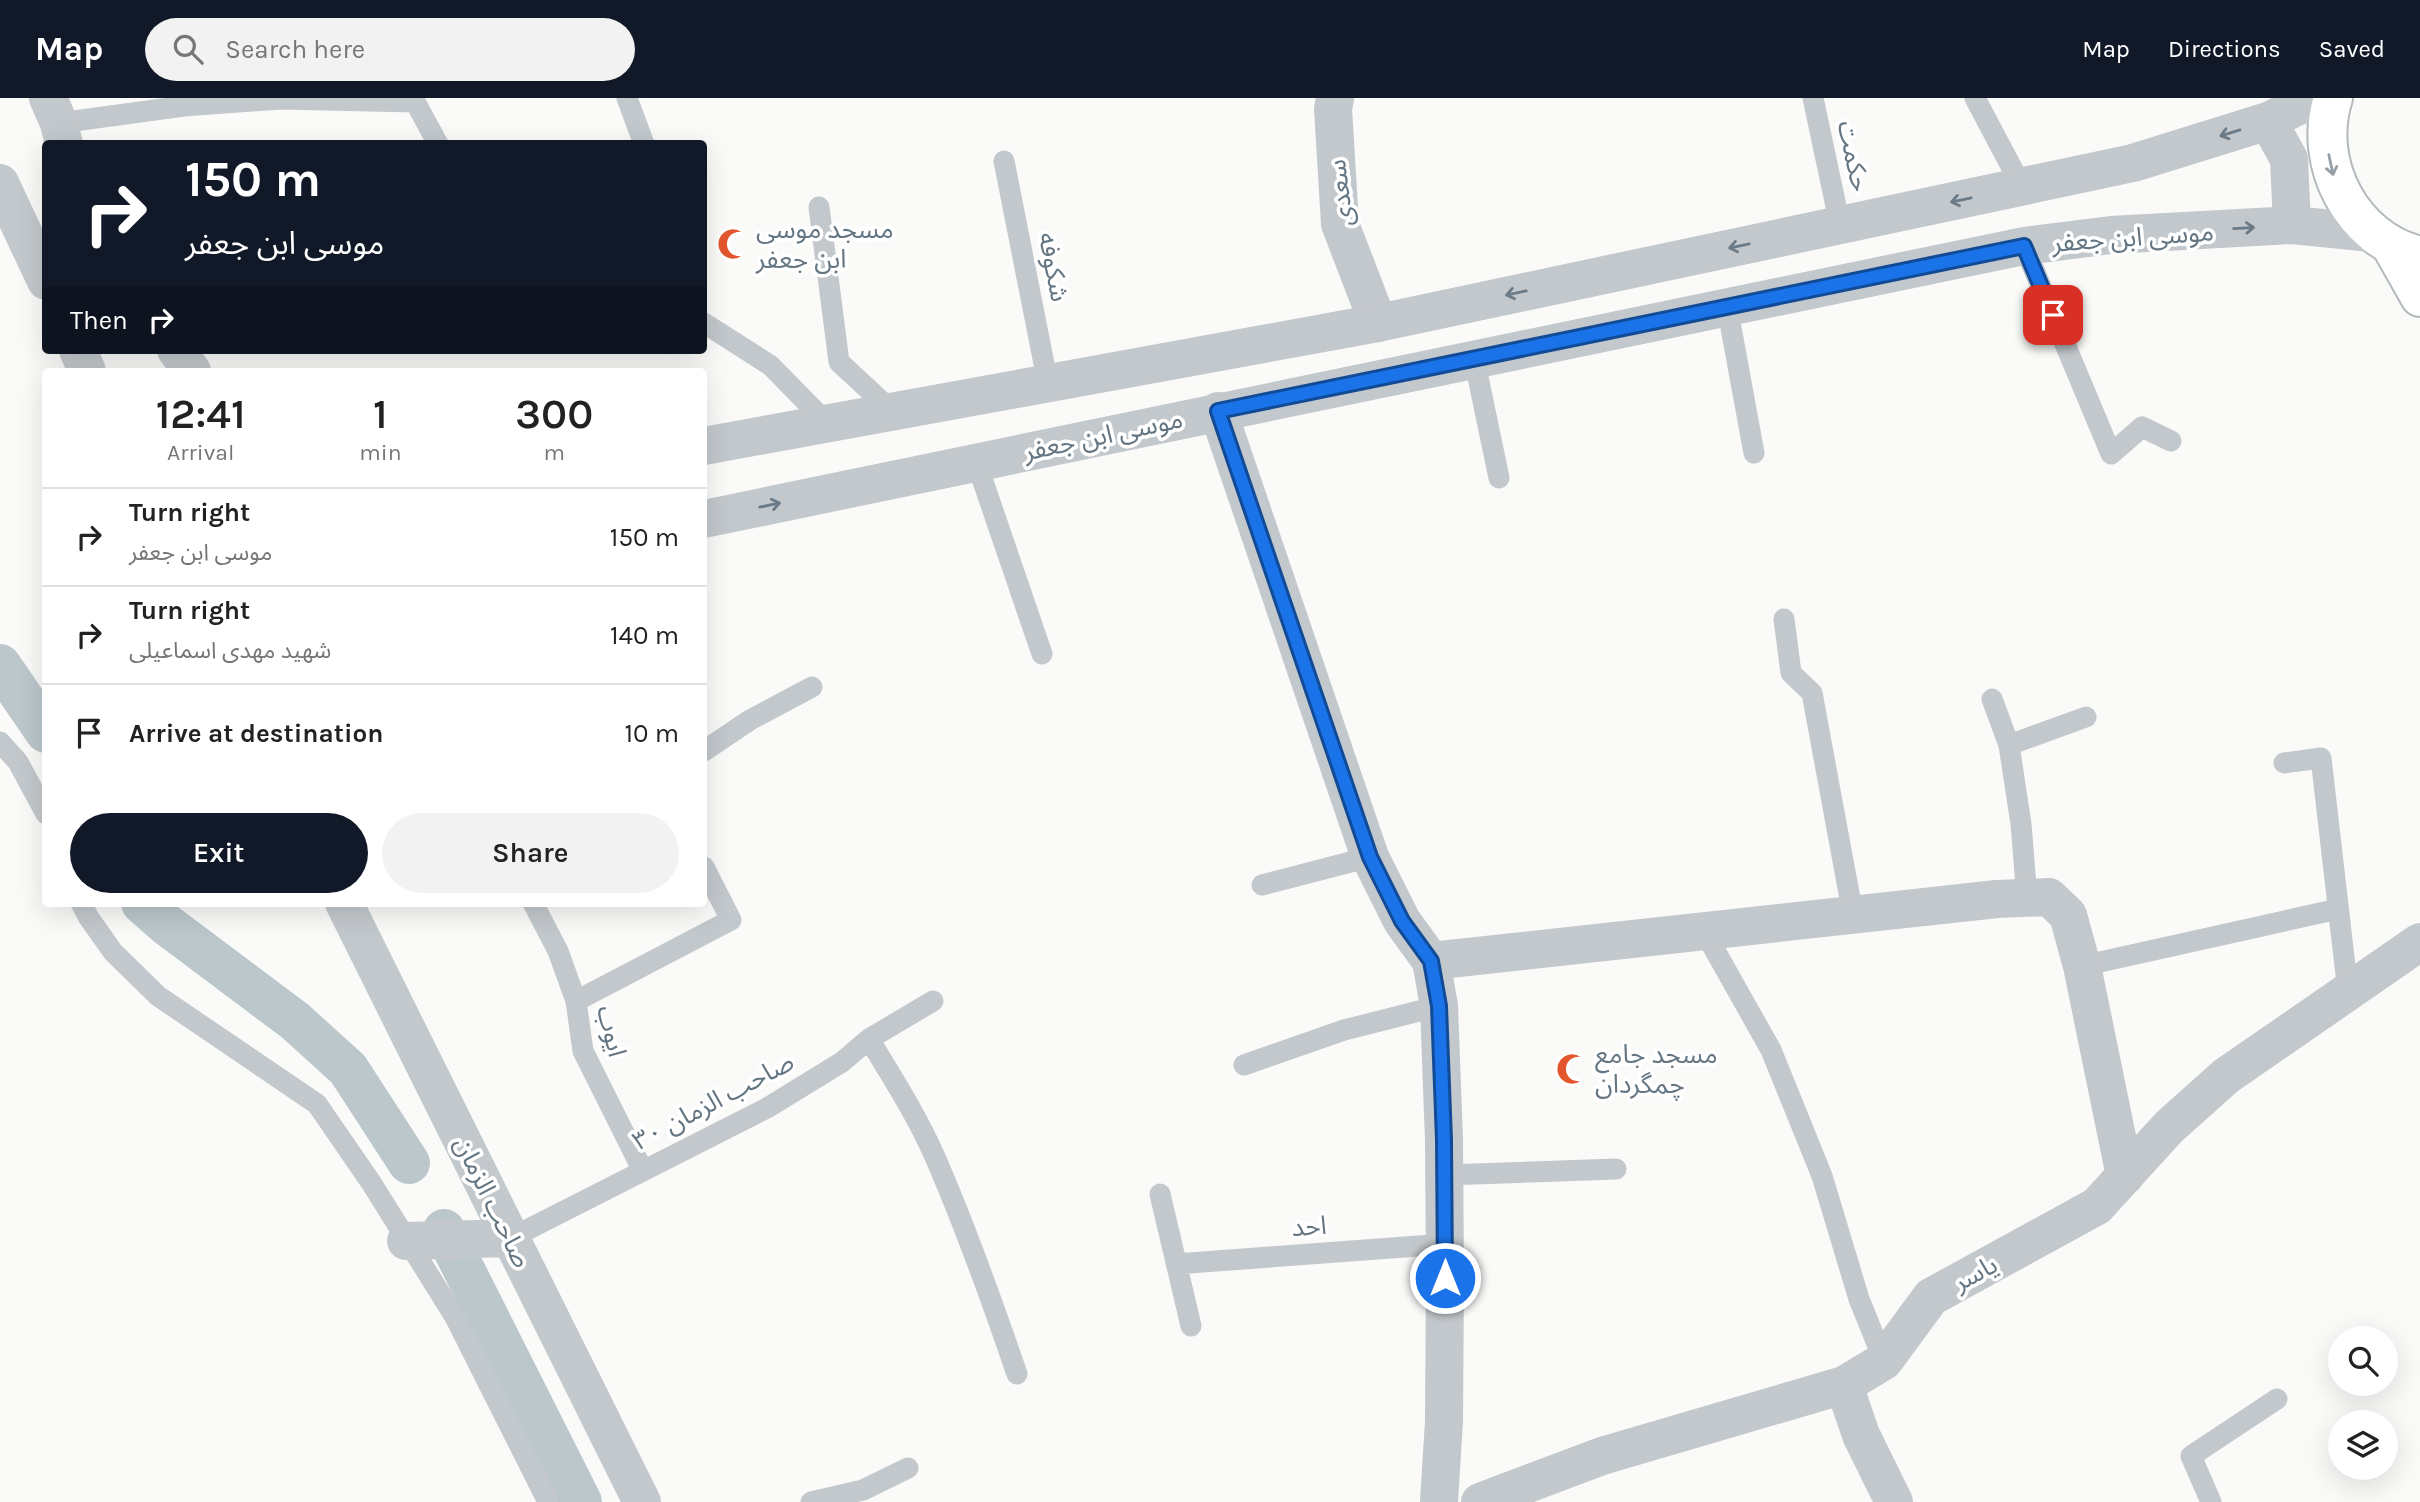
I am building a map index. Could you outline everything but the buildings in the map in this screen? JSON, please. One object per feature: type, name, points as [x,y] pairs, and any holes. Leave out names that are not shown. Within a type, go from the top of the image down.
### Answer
[{"type":"main road","points":[[2333,98],[2326,133],[2331,171],[2347,205],[2394,244],[2420,297]]},
{"type":"street","name":"سعدی","points":[[1335,98],[1333,109],[1340,224],[1378,323]]},
{"type":"street","points":[[707,445],[1378,323],[2022,187],[2133,163],[2268,121],[2315,98]]},
{"type":"street","points":[[2268,121],[2289,159],[2292,225]]},
{"type":"street","points":[[0,183],[42,272]]},
{"type":"street","name":"موسی ابن جعفر","points":[[707,518],[2024,246],[2111,235],[2292,225],[2394,244]]},
{"type":"street","points":[[179,354],[190,368]]},
{"type":"street","points":[[1218,411],[1370,857],[1402,921],[1431,961],[1439,1006],[1445,1175],[1444,1420],[1439,1502]]},
{"type":"street","points":[[1431,961],[1997,899],[2049,897],[2068,915],[2082,966],[2125,1176]]},
{"type":"street","name":"صاحب الزمان","points":[[346,907],[642,1502]]},
{"type":"street","name":"یاسر","points":[[1480,1502],[1602,1456],[1844,1385],[1884,1361],[1931,1297],[2097,1206],[2169,1128],[2226,1076],[2420,942]]},
{"type":"street","points":[[406,1241],[511,1237]]},
{"type":"street","points":[[1844,1385],[1861,1436],[1894,1502]]},
{"type":"lane","points":[[627,98],[643,140]]},
{"type":"lane","name":"حکمت","points":[[1813,98],[1840,225]]},
{"type":"lane","points":[[1975,98],[2022,187]]},
{"type":"lane","points":[[57,121],[184,106],[281,99],[414,100],[436,140]]},
{"type":"lane","name":"شکوفه","points":[[1004,162],[1048,384]]},
{"type":"lane","points":[[819,206],[839,362],[893,412]]},
{"type":"lane","points":[[2024,246],[2111,454],[2142,427],[2171,441]]},
{"type":"lane","points":[[1727,306],[1754,453]]},
{"type":"lane","points":[[707,325],[770,365],[828,424]]},
{"type":"lane","points":[[1474,358],[1499,478]]},
{"type":"lane","points":[[976,461],[1042,654]]},
{"type":"lane","points":[[1784,619],[1791,673],[1812,692],[1853,915]]},
{"type":"lane","points":[[707,749],[750,720],[812,687]]},
{"type":"lane","points":[[1992,699],[2009,745],[2021,824],[2027,898]]},
{"type":"lane","points":[[2009,745],[2086,717]]},
{"type":"lane","points":[[0,742],[18,762],[42,807]]},
{"type":"lane","points":[[2284,763],[2321,758],[2348,992]]},
{"type":"lane","points":[[1262,885],[1370,857]]},
{"type":"lane","points":[[576,1001],[731,920],[707,873]]},
{"type":"lane","points":[[83,907],[113,952],[158,996],[317,1104],[372,1184],[455,1317],[548,1502]]},
{"type":"lane","name":"ایوب","points":[[535,907],[558,951],[576,1001],[583,1051],[643,1171]]},
{"type":"lane","points":[[2082,966],[2338,909]]},
{"type":"lane","points":[[1704,931],[1771,1049],[1822,1176],[1859,1299],[1884,1361]]},
{"type":"lane","name":"صاحب الزمان ۳۰","points":[[511,1237],[767,1108],[933,1001]]},
{"type":"lane","points":[[1244,1065],[1344,1030],[1439,1006]]},
{"type":"lane","points":[[869,1040],[901,1092],[934,1155],[985,1280],[1017,1374]]},
{"type":"lane","points":[[1445,1175],[1616,1169]]},
{"type":"lane","points":[[1160,1194],[1191,1326]]},
{"type":"lane","name":"احد","points":[[1177,1264],[1445,1244]]},
{"type":"lane","points":[[2211,1502],[2191,1456],[2277,1399]]},
{"type":"lane","points":[[811,1502],[863,1490],[908,1468]]},
{"type":"waterway","points":[[0,665],[42,726]]},
{"type":"waterway","points":[[147,907],[295,1021],[348,1069],[409,1163]]},
{"type":"waterway","points":[[444,1230],[581,1502]]},
{"type":"place","name":"مسجد موسی ابن جعفر","points":[[733,244]]},
{"type":"place","name":"مسجد جامع چمگردان","points":[[1572,1069]]},
{"type":"route","points":[[1445,1278],[1439,1006],[1431,961],[1402,921],[1370,857],[1218,411],[2024,246],[2053,315]]}]
